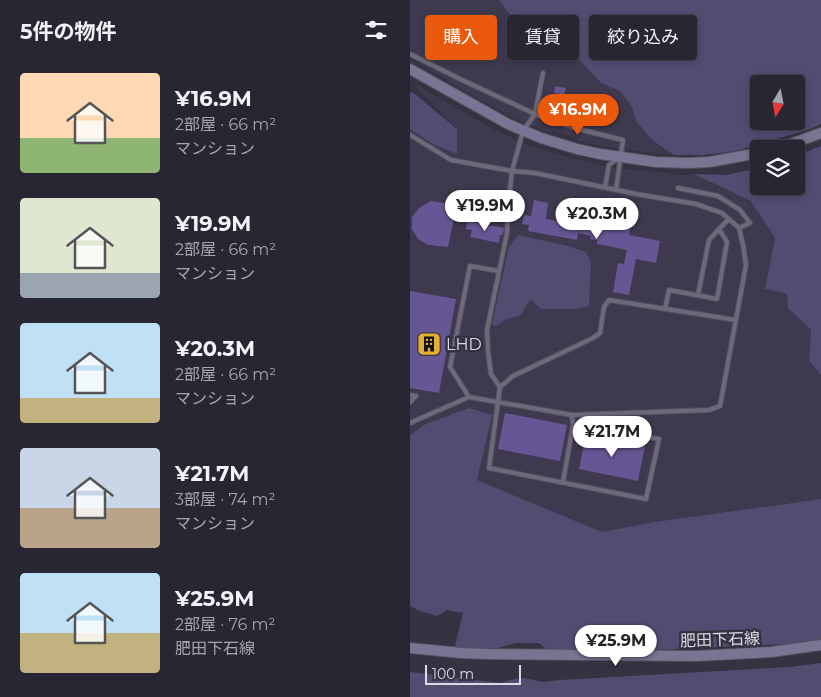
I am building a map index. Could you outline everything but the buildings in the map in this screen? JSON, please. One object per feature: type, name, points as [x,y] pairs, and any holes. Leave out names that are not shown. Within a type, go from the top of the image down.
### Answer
[{"type":"street","points":[[410,69],[508,124],[541,138],[577,149],[656,162],[709,162],[750,155]]},
{"type":"street","points":[[802,140],[821,133]]},
{"type":"street","name":"肥田下石線","points":[[410,648],[489,654],[696,656],[771,652],[821,645]]},
{"type":"lane","points":[[410,54],[535,114],[578,129],[623,140],[616,190]]},
{"type":"lane","points":[[500,387],[491,374],[487,330],[507,233],[512,171],[524,131],[535,114],[543,73]]},
{"type":"lane","points":[[410,134],[452,160],[512,171],[535,173],[696,204],[722,213],[739,228],[746,265],[720,406],[709,410],[572,415],[469,397],[410,423]]},
{"type":"lane","points":[[605,187],[609,165],[621,157]]},
{"type":"lane","points":[[678,188],[718,196],[740,210],[750,224],[739,228]]},
{"type":"lane","points":[[696,204],[701,193]]},
{"type":"lane","points":[[698,295],[709,240],[729,219]]},
{"type":"lane","points":[[665,309],[669,290],[717,299],[728,242],[719,229]]},
{"type":"lane","points":[[469,397],[450,368],[470,266],[499,272]]},
{"type":"lane","points":[[573,426],[659,439],[646,499],[489,468],[500,387],[513,376],[594,338],[600,333],[604,307],[609,300],[736,320]]},
{"type":"lane","points":[[410,395],[416,396],[410,402]]},
{"type":"lane","points":[[563,482],[573,426],[572,415]]},
{"type":"shaded area","points":[[410,0],[499,0],[510,15],[507,15],[507,60],[579,59],[601,83],[620,91],[632,107],[636,121],[652,140],[674,155],[626,150],[580,142],[557,132],[549,132],[522,122],[493,107],[410,58]]},
{"type":"shaded area","points":[[499,0],[821,0],[821,124],[810,129],[773,140],[750,140],[750,147],[736,151],[703,155],[674,155],[652,140],[636,121],[632,107],[620,91],[601,83],[579,59],[579,15],[511,15]]},
{"type":"shaded area","points":[[410,81],[495,130],[527,145],[604,166],[663,172],[673,175],[694,174],[751,201],[775,238],[765,289],[787,294],[788,308],[811,330],[809,360],[821,375],[821,499],[654,522],[602,532],[477,480],[491,415],[426,424],[410,435],[410,129],[433,144],[457,154],[457,129]]},
{"type":"shaded area","points":[[410,92],[415,94],[457,129],[457,154],[433,144],[410,129]]},
{"type":"shaded area","points":[[821,146],[821,375],[809,360],[811,330],[788,308],[787,294],[765,289],[775,238],[751,201],[694,174],[726,175],[750,170],[750,195],[805,195],[805,152]]},
{"type":"shaded area","points":[[518,235],[586,252],[591,262],[589,306],[577,309],[541,309],[531,300],[521,315],[507,319],[496,326],[492,324],[509,247]]},
{"type":"shaded area","points":[[469,408],[492,415],[477,480],[602,532],[654,522],[821,499],[821,641],[654,650],[549,651],[539,643],[516,643],[483,652],[454,650],[463,613],[447,610],[437,616],[410,606],[410,435],[426,424]]},
{"type":"shaded area","points":[[821,663],[821,697],[410,697],[410,672],[500,683],[524,678],[543,682],[790,667]]},
{"type":"place","name":"LHD","points":[[429,344]]}]
